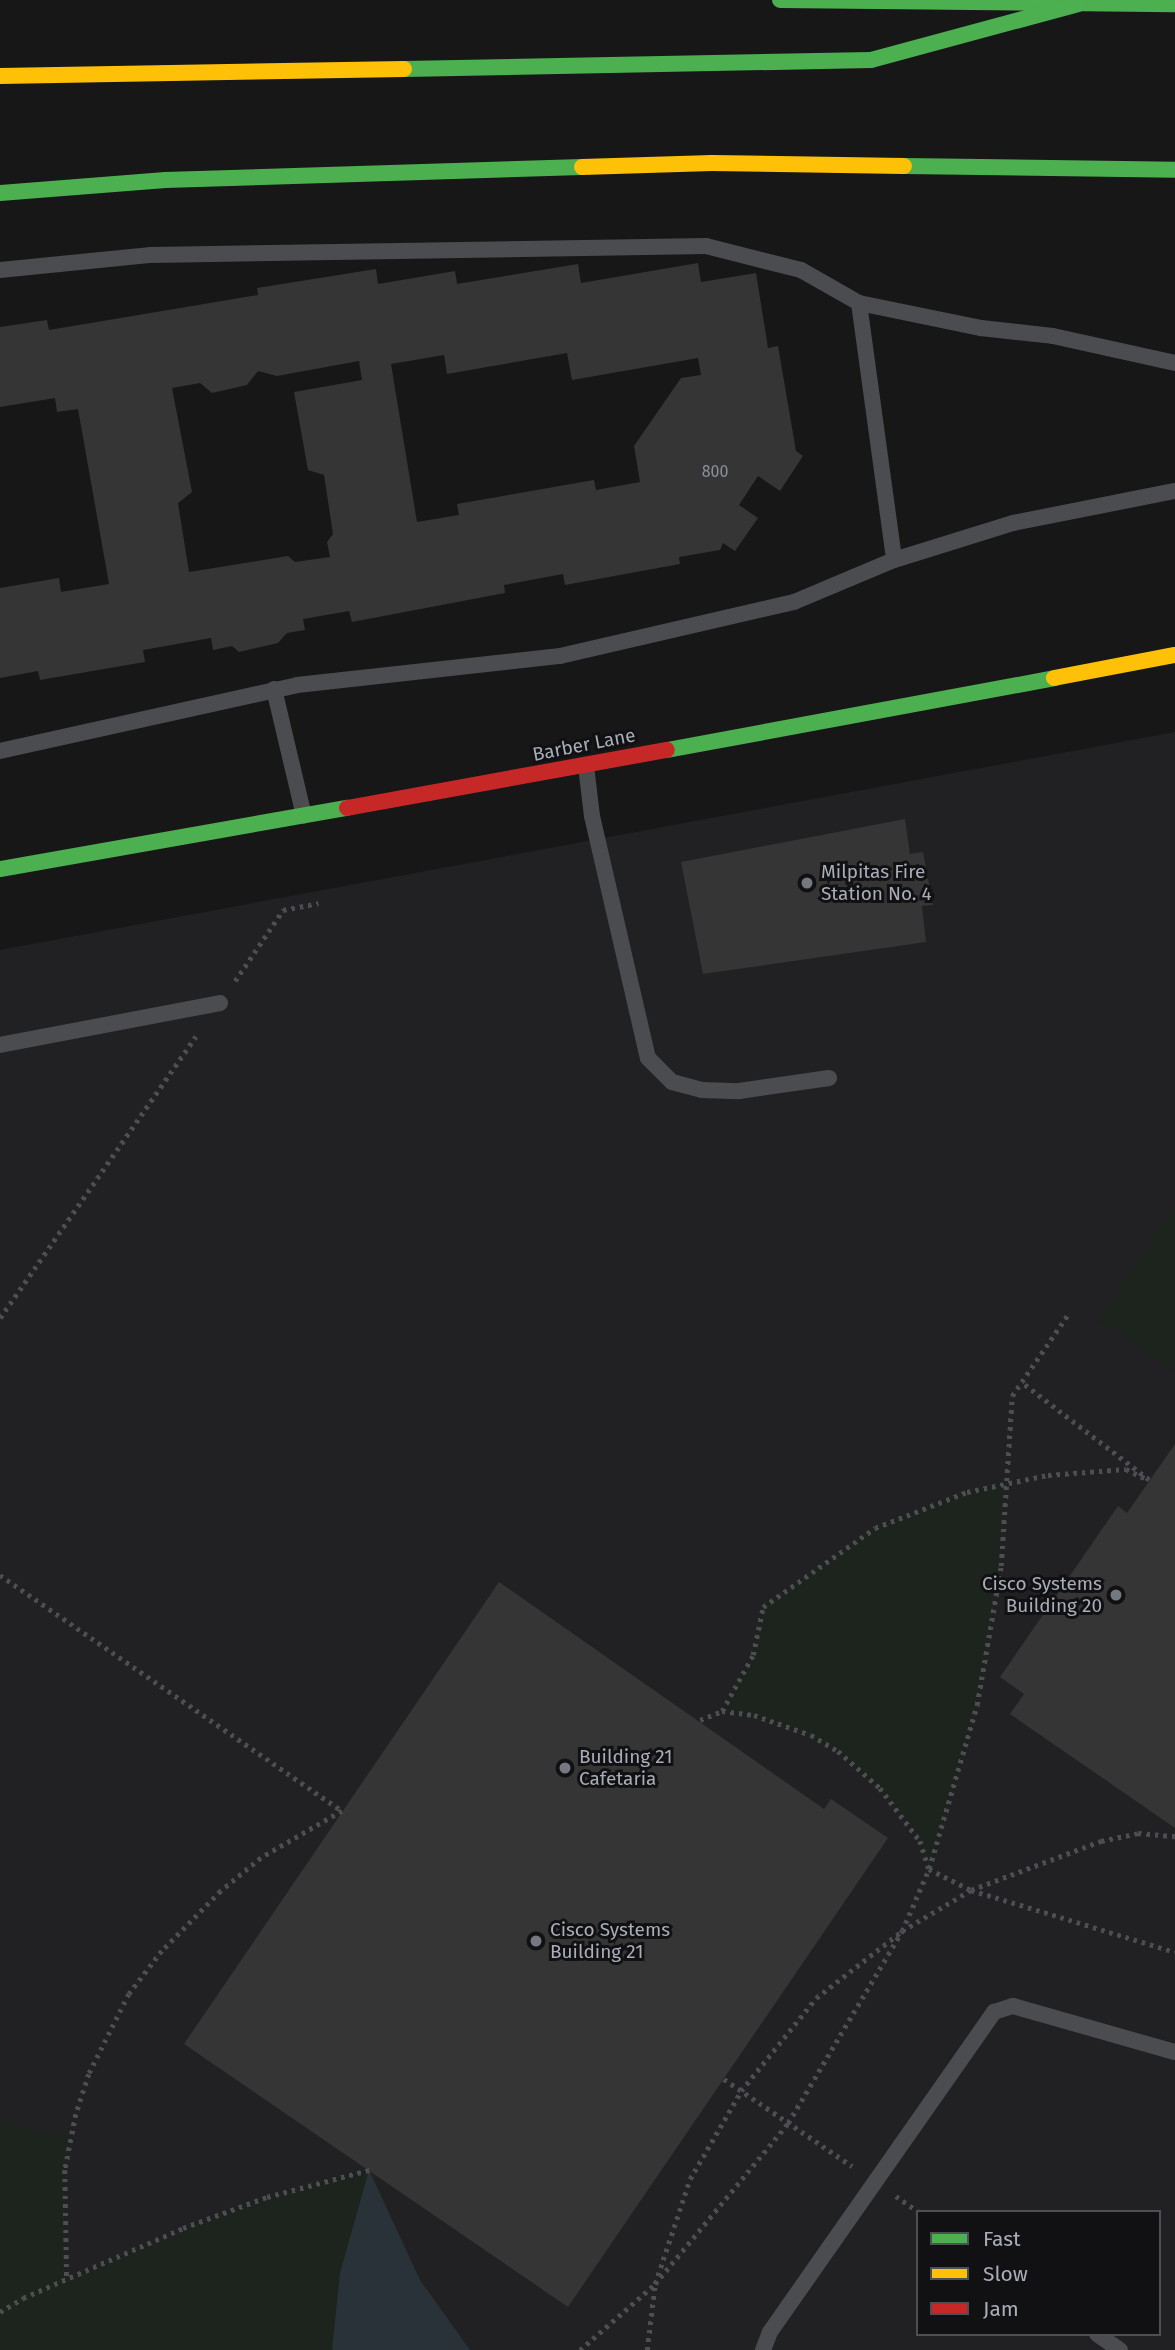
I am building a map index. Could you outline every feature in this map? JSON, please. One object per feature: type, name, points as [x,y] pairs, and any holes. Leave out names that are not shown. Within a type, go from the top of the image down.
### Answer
[{"type":"main road","points":[[780,0],[1175,4]]},
{"type":"main road","points":[[0,76],[871,60],[1079,4]]},
{"type":"main road","points":[[0,193],[165,180],[629,165],[1175,170]]},
{"type":"main road","name":"Barber Lane","points":[[0,869],[586,766],[1175,655]]},
{"type":"lane","points":[[0,270],[151,255],[671,244],[762,257],[801,270],[859,303],[981,328],[1053,336],[1175,363]]},
{"type":"lane","points":[[859,303],[894,559]]},
{"type":"lane","points":[[0,751],[274,689],[560,656],[794,602],[894,559],[1013,523],[1175,491]]},
{"type":"lane","points":[[274,689],[304,816]]},
{"type":"lane","points":[[586,766],[592,817],[648,1058],[672,1082],[702,1090],[739,1091],[829,1077]]},
{"type":"lane","points":[[0,1045],[220,1003]]},
{"type":"lane","points":[[763,2350],[771,2332],[874,2181],[994,2012],[1013,2006],[1175,2052]]},
{"type":"lane","points":[[1100,2336],[1120,2350]]},
{"type":"path","points":[[0,1318],[283,909],[318,903]]},
{"type":"path","points":[[580,2350],[655,2284],[788,2123],[902,1931],[929,1869],[958,1778],[988,1654],[1001,1566],[1012,1396],[1069,1312]]},
{"type":"path","points":[[700,1720],[722,1710],[753,1655],[763,1607],[875,1528],[923,1507],[1006,1482],[1126,1469],[1149,1480],[1021,1382]]},
{"type":"path","points":[[0,1575],[342,1811],[261,1858],[221,1891],[189,1921],[129,1994],[89,2074],[76,2114],[65,2170],[67,2280]]},
{"type":"path","points":[[722,1710],[786,1724],[838,1751],[899,1809],[920,1841],[929,1869],[971,1890],[1175,1952]]},
{"type":"path","points":[[647,2350],[655,2284],[690,2179],[741,2091],[816,1998],[902,1931],[971,1890],[1101,1841],[1138,1833],[1175,1836]]},
{"type":"path","points":[[724,2079],[916,2210]]},
{"type":"path","points":[[0,2312],[67,2280],[267,2197],[369,2170]]},
{"type":"shaded area","points":[[1175,732],[1175,2350],[0,2350],[0,950]]},
{"type":"shaded area","points":[[1175,1207],[1175,1366],[1172,1370],[1098,1319]]},
{"type":"shaded area","points":[[1006,1482],[990,1641],[958,1778],[929,1869],[920,1841],[899,1809],[838,1751],[785,1724],[722,1711],[753,1655],[763,1607],[875,1528],[923,1507]]},
{"type":"shaded area","points":[[0,2123],[72,2138],[65,2170],[67,2280],[267,2197],[369,2170],[340,2273],[332,2350],[0,2350]]},
{"type":"shaded area","points":[[369,2170],[420,2280],[470,2350],[332,2350],[340,2273]]},
{"type":"building","points":[[698,263],[701,282],[756,273],[768,348],[778,346],[796,451],[803,456],[780,491],[758,476],[739,505],[758,518],[735,551],[723,543],[720,550],[679,557],[680,564],[565,585],[563,574],[504,585],[505,593],[352,622],[349,611],[303,619],[305,630],[287,633],[278,643],[239,652],[232,646],[213,650],[211,638],[143,650],[145,662],[40,680],[38,671],[0,678],[0,588],[59,578],[61,592],[109,584],[78,409],[57,412],[55,398],[0,407],[0,327],[47,320],[49,330],[258,295],[257,288],[376,269],[378,284],[455,271],[457,284],[578,264],[581,283]],"holes":[[[567,353],[572,380],[698,358],[701,375],[681,378],[634,446],[640,482],[596,490],[594,480],[457,504],[459,515],[417,522],[391,364],[444,355],[447,374]],[[359,361],[362,380],[294,392],[308,470],[324,475],[333,534],[327,542],[330,557],[295,562],[288,556],[189,572],[178,503],[192,492],[172,388],[200,383],[212,393],[247,385],[258,371],[277,376]]]},
{"type":"building","name":"Milpitas Fire Station No. 4","points":[[905,819],[910,854],[923,852],[933,905],[922,906],[926,942],[703,974],[681,862]]},
{"type":"building","name":"Cisco Systems Building 20","points":[[1175,1444],[1175,1828],[1010,1714],[1024,1694],[1000,1677],[1118,1506],[1127,1513]]},
{"type":"building","name":"Cisco Systems Building 21","points":[[499,1582],[824,1809],[831,1799],[888,1838],[568,2307],[184,2044]]},
{"type":"traffic: fast","points":[[780,0],[1175,4]]},
{"type":"traffic: fast","points":[[404,69],[871,60],[1079,4]]},
{"type":"traffic: fast","points":[[904,166],[1175,170]]},
{"type":"traffic: fast","points":[[0,193],[165,180],[582,167]]},
{"type":"traffic: fast","points":[[667,750],[1054,678]]},
{"type":"traffic: fast","points":[[0,869],[347,808]]},
{"type":"traffic: slow","points":[[0,76],[404,69]]},
{"type":"traffic: slow","points":[[582,167],[712,163],[904,166]]},
{"type":"traffic: slow","points":[[1054,678],[1175,655]]},
{"type":"traffic: jam","points":[[347,808],[667,750]]},
{"type":"place","name":"Milpitas Fire Station No. 4","points":[[807,883]]},
{"type":"place","name":"Cisco Systems Building 20","points":[[1116,1595]]},
{"type":"place","name":"Building 21 Cafetaria","points":[[565,1768]]},
{"type":"place","name":"Cisco Systems Building 21","points":[[536,1941]]}]
